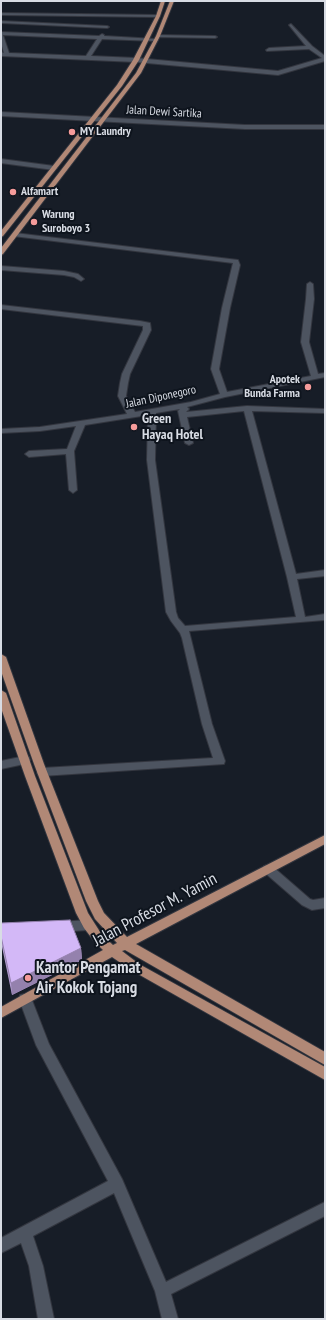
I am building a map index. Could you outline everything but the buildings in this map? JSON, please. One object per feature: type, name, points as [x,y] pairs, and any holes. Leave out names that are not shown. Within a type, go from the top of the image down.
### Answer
[{"type":"main road","points":[[1,234],[120,86],[136,60],[158,16],[163,1]]},
{"type":"main road","points":[[1,253],[128,88],[157,38],[172,1]]},
{"type":"main road","points":[[52,170],[62,173]]},
{"type":"main road","points":[[1,657],[33,766],[79,906],[88,926],[112,951],[135,967],[325,1074]]},
{"type":"main road","points":[[1,693],[99,916],[126,944],[325,1059]]},
{"type":"main road","name":"Jalan Profesor M. Yamin","points":[[1,1013],[112,951],[325,839]]},
{"type":"street","points":[[1,14],[158,16]]},
{"type":"street","points":[[88,57],[107,27],[111,15]]},
{"type":"street","points":[[1,22],[107,27]]},
{"type":"street","points":[[291,25],[310,47],[325,59]]},
{"type":"street","points":[[7,54],[1,36],[146,40],[157,38],[215,37]]},
{"type":"street","points":[[269,50],[310,47]]},
{"type":"street","points":[[1,54],[145,60],[278,73],[325,59]]},
{"type":"street","name":"Jalan Dewi Sartika","points":[[1,114],[245,127],[325,127]]},
{"type":"street","points":[[1,161],[52,170]]},
{"type":"street","points":[[15,235],[236,261],[237,265],[226,308],[222,338],[215,370],[224,395]]},
{"type":"street","points":[[1,268],[64,273],[76,275],[81,279]]},
{"type":"street","points":[[310,284],[310,299],[305,342],[315,377]]},
{"type":"street","points":[[1,307],[140,323],[146,325],[147,330],[126,374],[122,396],[132,415]]},
{"type":"street","name":"Jalan Diponegoro","points":[[1,432],[81,424],[152,412],[192,404],[224,395],[325,375]]},
{"type":"street","points":[[189,443],[182,411],[192,404]]},
{"type":"street","points":[[183,415],[247,408],[325,410]]},
{"type":"street","points":[[247,408],[292,577],[301,620]]},
{"type":"street","points":[[1,765],[33,766],[220,761],[207,724],[187,638],[171,612],[151,460],[152,412]]},
{"type":"street","points":[[73,490],[70,451],[81,424]]},
{"type":"street","points":[[29,454],[70,451]]},
{"type":"street","points":[[292,577],[325,573]]},
{"type":"street","points":[[182,629],[325,617]]},
{"type":"street","points":[[268,869],[306,902],[312,904],[325,903]]},
{"type":"street","points":[[48,927],[88,926]]},
{"type":"street","points":[[25,999],[43,1045],[117,1184],[163,1291],[170,1319]]},
{"type":"street","points":[[1,1246],[117,1184]]},
{"type":"street","points":[[163,1291],[325,1209]]},
{"type":"street","points":[[26,1233],[36,1266],[46,1319]]},
{"type":"place","name":"MY Laundry","points":[[72,132]]},
{"type":"place","name":"Alfamart","points":[[13,192]]},
{"type":"place","name":"Warung Suroboyo 3","points":[[34,222]]},
{"type":"place","name":"Apotek Bunda Farma","points":[[308,387]]},
{"type":"place","name":"Green Hayaq Hotel","points":[[134,427]]},
{"type":"place","name":"Kantor Pengamat Air Kokok Tojang","points":[[28,978]]}]
